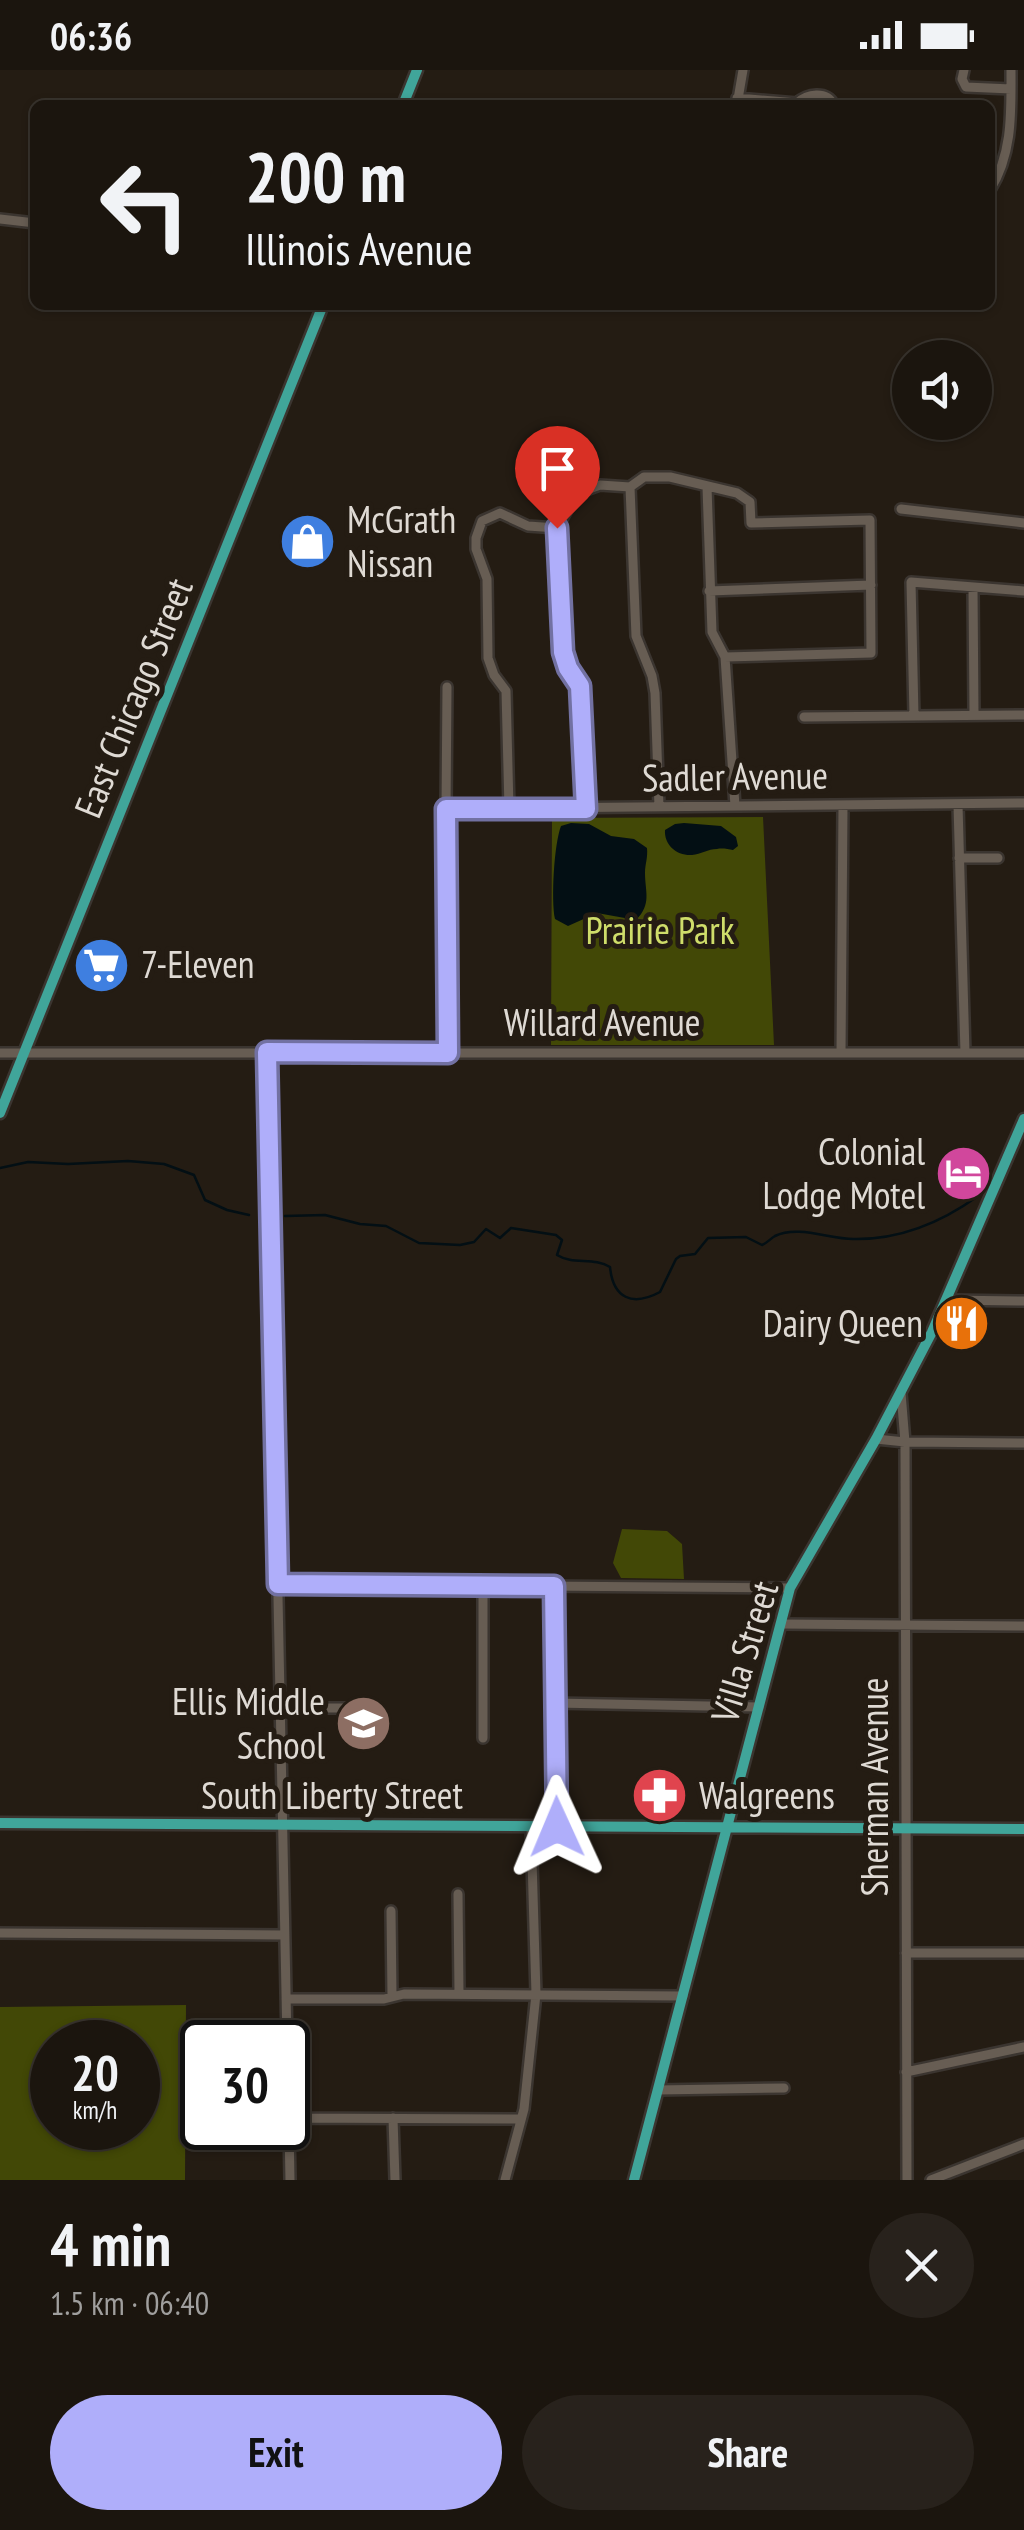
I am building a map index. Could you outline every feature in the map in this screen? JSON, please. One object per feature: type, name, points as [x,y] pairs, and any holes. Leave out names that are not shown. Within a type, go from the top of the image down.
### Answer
[{"type":"main road","points":[[405,100],[417,70]]},
{"type":"main road","name":"East Chicago Street","points":[[0,1113],[321,310]]},
{"type":"main road","name":"Villa Street","points":[[634,2180],[790,1588],[901,1393],[947,1300],[1024,1119]]},
{"type":"main road","name":"South Liberty Street","points":[[0,1823],[1024,1830]]},
{"type":"street","points":[[737,100],[744,70]]},
{"type":"street","points":[[964,70],[966,87],[1011,89]]},
{"type":"street","points":[[995,179],[1007,153],[1011,70]]},
{"type":"street","points":[[801,100],[812,95],[832,100]]},
{"type":"street","points":[[0,219],[30,222]]},
{"type":"street","points":[[586,809],[580,686],[563,652],[557,528],[581,492],[600,485],[630,487],[644,477],[670,477],[737,493],[750,502],[751,523],[870,520],[872,653],[725,656]]},
{"type":"street","points":[[630,487],[636,636],[655,693],[659,808]]},
{"type":"street","points":[[708,487],[712,632],[725,656],[735,806]]},
{"type":"street","points":[[901,509],[1024,522]]},
{"type":"street","points":[[510,808],[506,692],[488,658],[487,580],[476,550],[476,538],[482,521],[500,512],[528,526],[557,528]]},
{"type":"street","points":[[914,716],[911,582],[1024,591]]},
{"type":"street","points":[[709,591],[871,585]]},
{"type":"street","points":[[973,588],[974,715]]},
{"type":"street","points":[[448,686],[448,1053]]},
{"type":"street","points":[[804,717],[1024,715]]},
{"type":"street","name":"Sadler Avenue","points":[[446,809],[1024,804]]},
{"type":"street","points":[[958,805],[966,1053]]},
{"type":"street","points":[[841,1052],[844,806]]},
{"type":"street","points":[[960,858],[998,858]]},
{"type":"street","points":[[267,1052],[286,2020]]},
{"type":"street","name":"Willard Avenue","points":[[0,1053],[1024,1052]]},
{"type":"street","points":[[947,1300],[1024,1300]]},
{"type":"street","name":"Sherman Avenue","points":[[901,1393],[908,2180]]},
{"type":"street","points":[[876,1440],[1024,1443]]},
{"type":"street","points":[[278,1584],[790,1588]]},
{"type":"street","points":[[483,1585],[483,1738]]},
{"type":"street","points":[[554,1586],[557,1827]]},
{"type":"street","points":[[781,1624],[1024,1626]]},
{"type":"street","points":[[555,1703],[759,1707]]},
{"type":"street","points":[[281,1708],[355,1708]]},
{"type":"street","points":[[505,2180],[522,2119],[536,1994],[531,1827]]},
{"type":"street","points":[[458,1894],[459,1994]]},
{"type":"street","points":[[390,1911],[392,1996]]},
{"type":"street","points":[[0,1933],[284,1936]]},
{"type":"street","points":[[906,1952],[1024,1953]]},
{"type":"street","points":[[286,1999],[459,1994],[683,1996]]},
{"type":"street","points":[[906,2072],[1024,2047]]},
{"type":"street","points":[[658,2090],[784,2088]]},
{"type":"street","points":[[310,2118],[522,2119]]},
{"type":"street","points":[[393,2118],[395,2180]]},
{"type":"street","points":[[931,2180],[1024,2144]]},
{"type":"street","points":[[289,2150],[290,2180]]},
{"type":"street","points":[[968,2166],[972,2177]]},
{"type":"green space","name":"Prairie Park","points":[[763,817],[774,1045],[551,1045],[552,818]]},
{"type":"green space","points":[[622,1529],[667,1531],[682,1544],[684,1579],[621,1578],[613,1563]]},
{"type":"green space","points":[[186,2005],[186,2020],[180,2020],[180,2150],[185,2150],[185,2180],[0,2180],[0,2007]]},
{"type":"shaded area","points":[[684,823],[721,826],[736,837],[738,846],[733,850],[681,854],[669,845],[665,830]]},
{"type":"shaded area","points":[[589,824],[611,836],[634,839],[647,848],[646,903],[636,920],[597,913],[568,926],[555,919],[557,845],[561,826]]},
{"type":"waterway","points":[[0,1168],[28,1162],[164,1164],[194,1175],[205,1200],[249,1215]]},
{"type":"waterway","points":[[285,1216],[325,1215],[386,1226],[419,1243],[460,1245],[474,1242],[486,1229],[500,1238],[511,1228],[556,1235],[562,1240],[557,1255],[610,1267],[620,1292],[641,1299],[660,1292],[676,1259],[695,1254],[708,1238],[746,1237],[762,1245],[775,1236],[794,1232],[870,1239],[903,1233],[935,1221],[978,1196]]},
{"type":"place","name":"McGrath Nissan","points":[[308,542]]},
{"type":"place","name":"7-Eleven","points":[[102,965]]},
{"type":"place","name":"Colonial Lodge Motel","points":[[964,1174]]},
{"type":"place","name":"Dairy Queen","points":[[962,1324]]},
{"type":"place","name":"Ellis Middle School","points":[[364,1724]]},
{"type":"place","name":"Walgreens","points":[[660,1796]]},
{"type":"route","points":[[557,528],[563,652],[580,686],[584,723],[586,809],[446,809],[448,1053],[267,1052],[278,1584],[554,1586],[557,1827]]}]
